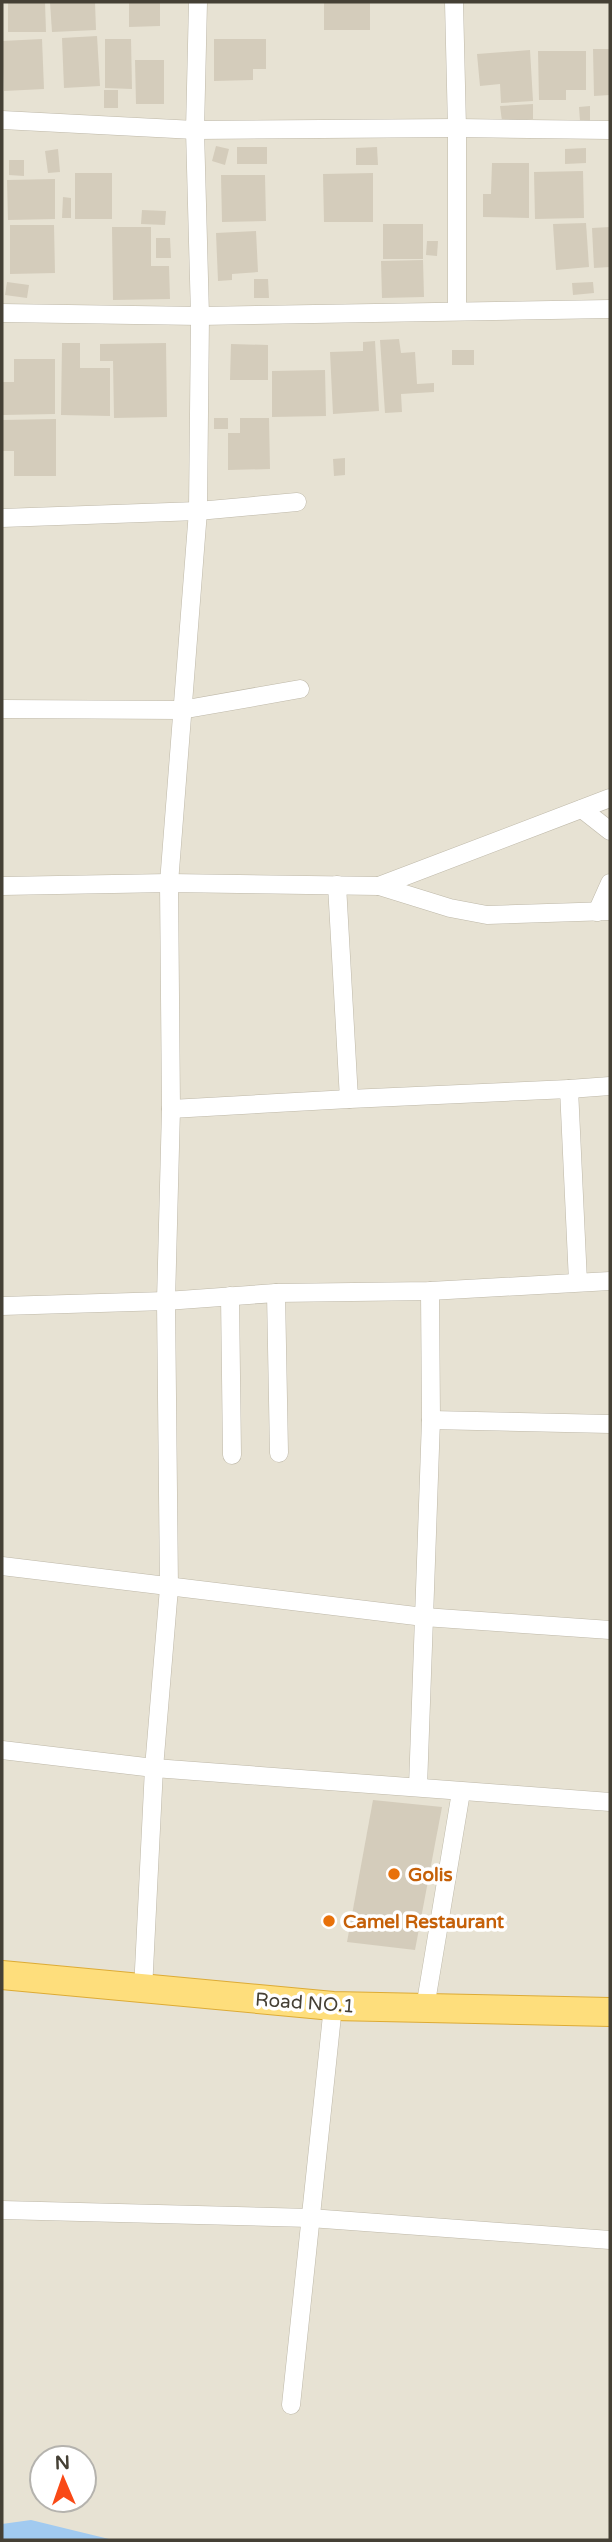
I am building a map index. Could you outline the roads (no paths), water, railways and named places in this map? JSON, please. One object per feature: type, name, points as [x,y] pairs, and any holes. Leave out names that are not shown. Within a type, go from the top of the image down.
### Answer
[{"type":"highway","name":"Road NO.1","points":[[2,1975],[333,2006],[610,2012]]},
{"type":"street","points":[[143,1990],[154,1768],[169,1588],[166,1301],[171,1109],[169,883],[198,511],[200,316],[195,130],[198,2]]},
{"type":"street","points":[[454,2],[457,311]]},
{"type":"street","points":[[2,120],[195,130],[610,130]]},
{"type":"street","points":[[2,313],[200,316],[610,309]]},
{"type":"street","points":[[2,518],[198,511],[297,502]]},
{"type":"street","points":[[2,709],[181,710],[300,689]]},
{"type":"street","points":[[379,886],[610,798]]},
{"type":"street","points":[[582,808],[610,831]]},
{"type":"street","points":[[2,886],[169,883],[379,886],[450,908],[486,915],[604,912],[610,883]]},
{"type":"street","points":[[337,885],[349,1098]]},
{"type":"street","points":[[171,1109],[610,1086]]},
{"type":"street","points":[[569,1090],[578,1282]]},
{"type":"street","points":[[2,1306],[166,1301],[276,1293],[430,1290],[610,1280]]},
{"type":"street","points":[[418,1787],[431,1420],[430,1290]]},
{"type":"street","points":[[276,1293],[279,1453]]},
{"type":"street","points":[[230,1296],[232,1455]]},
{"type":"street","points":[[431,1420],[610,1424]]},
{"type":"street","points":[[2,1566],[424,1617],[610,1630]]},
{"type":"street","points":[[2,1750],[154,1768],[610,1802]]},
{"type":"street","points":[[425,2008],[461,1792]]},
{"type":"street","points":[[291,2405],[333,2006]]},
{"type":"street","points":[[2,2210],[310,2218],[610,2240]]},
{"type":"water","points":[[31,2520],[112,2540],[2,2540],[2,2524]]},
{"type":"place","name":"Golis","points":[[394,1874]]},
{"type":"place","name":"Camel Restaurant","points":[[329,1921]]}]
